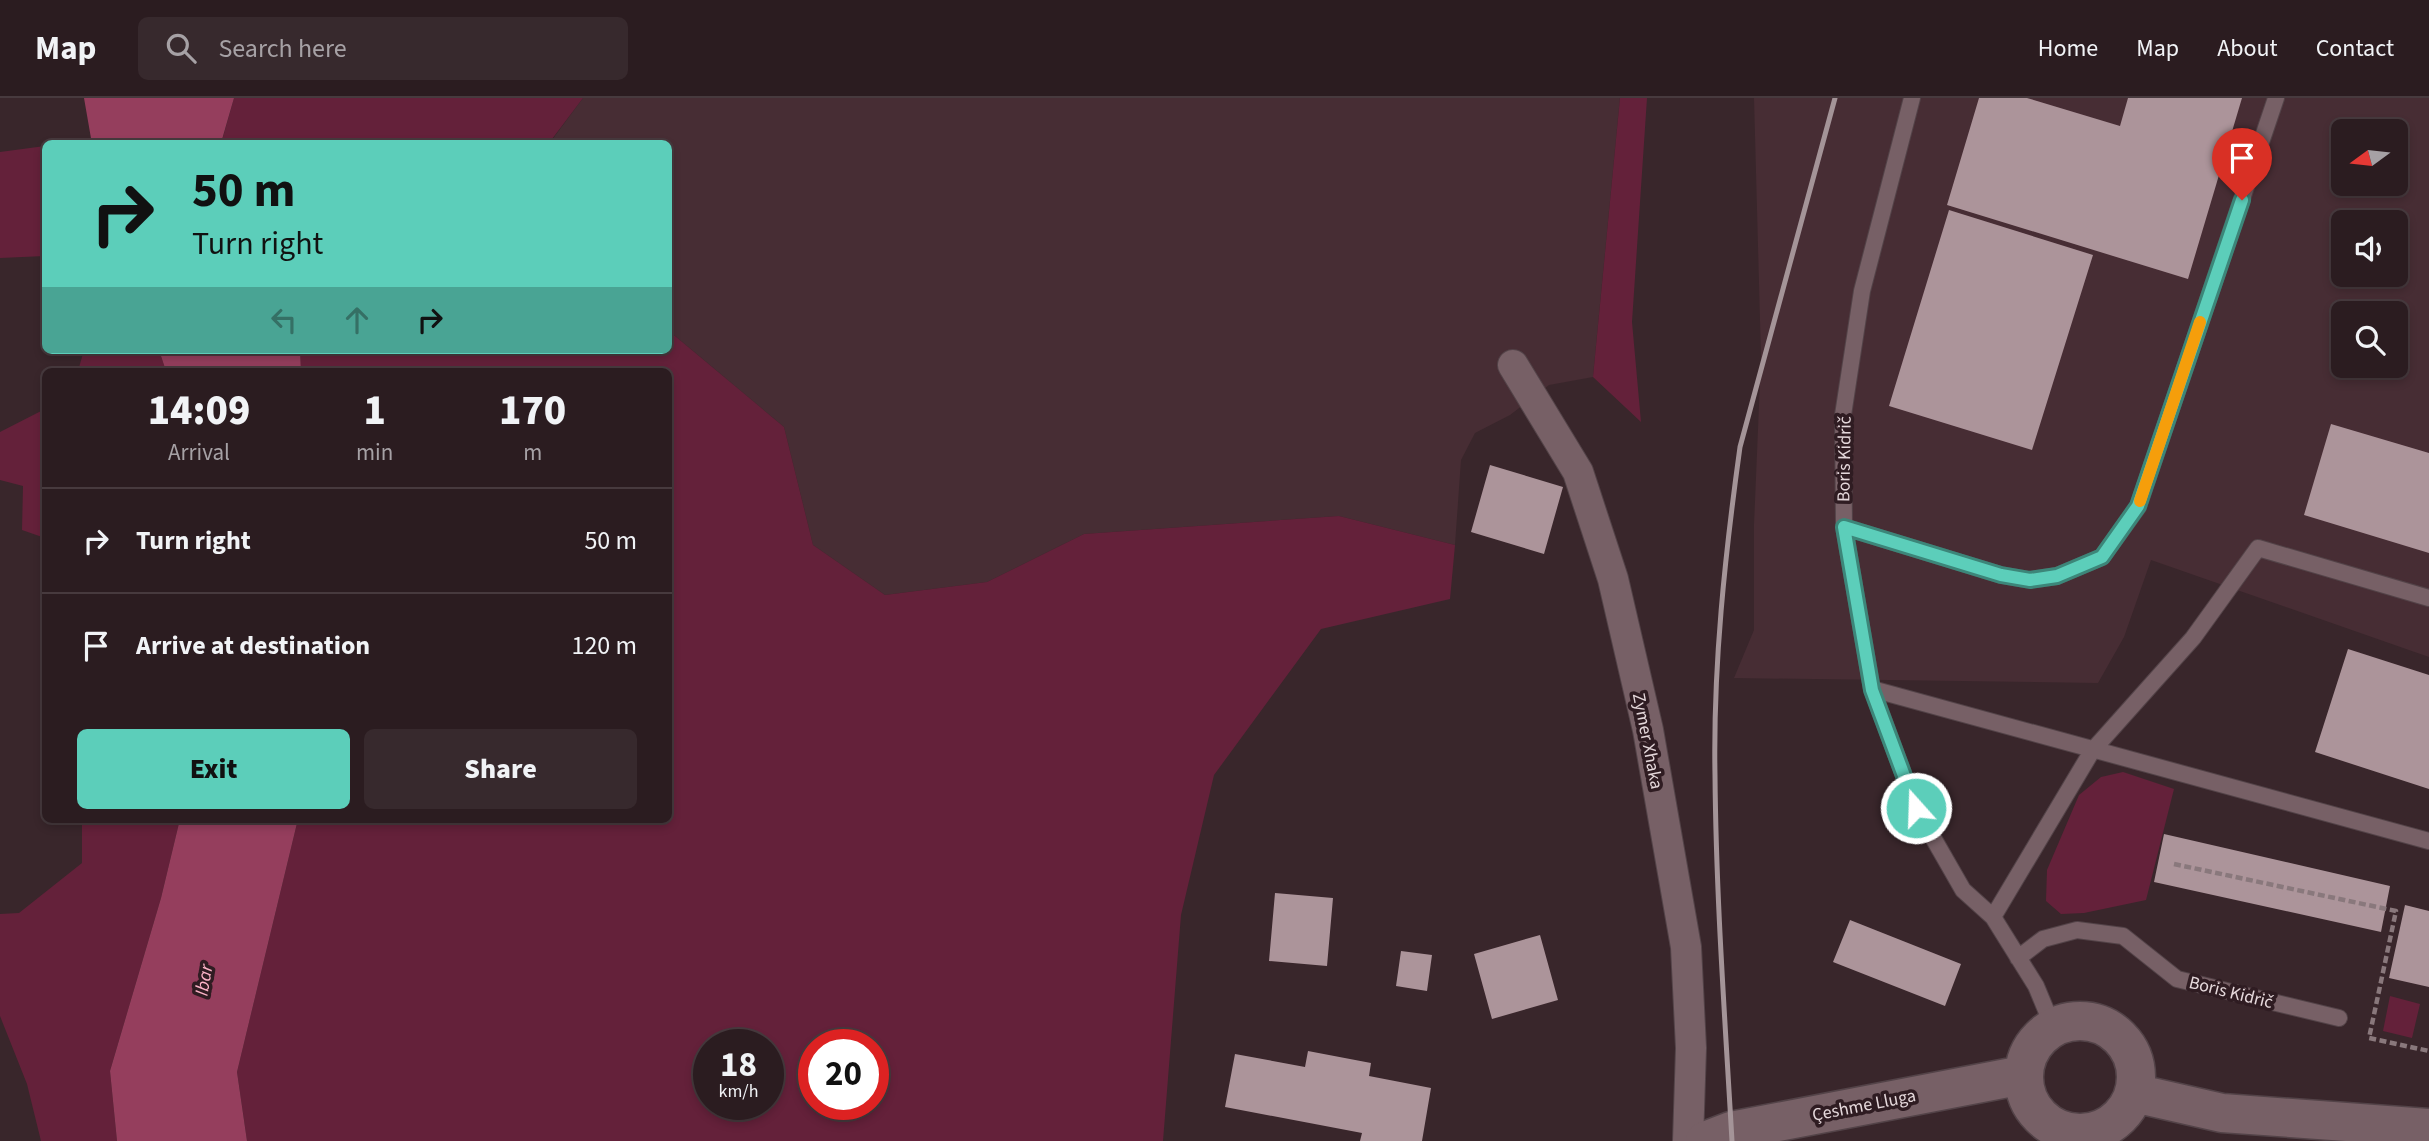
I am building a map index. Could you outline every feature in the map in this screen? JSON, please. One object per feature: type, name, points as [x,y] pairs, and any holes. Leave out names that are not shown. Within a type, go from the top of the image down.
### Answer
[{"type":"main road","points":[[2072,1021],[2091,1022],[2118,1036],[2128,1048],[2134,1062],[2134,1093],[2118,1119],[2091,1137],[2048,1124],[2030,1103],[2023,1075],[2027,1056],[2037,1039],[2053,1027],[2072,1021]]},
{"type":"main road","name":"Çeshme Lluga","points":[[1705,1141],[1731,1130],[2023,1075]]},
{"type":"main road","points":[[2134,1093],[2222,1113],[2429,1128]]},
{"type":"street","name":"Zymer Xhaka","points":[[1513,365],[1578,472],[1613,579],[1648,730],[1686,947],[1691,1048],[1688,1141]]},
{"type":"lane","name":"Boris Kidrič","points":[[1912,98],[1862,291],[1843,415],[1844,527],[1872,690],[1916,808],[1962,890],[1993,917],[2036,986],[2053,1027]]},
{"type":"lane","points":[[1844,527],[2001,575],[2030,580],[2057,576],[2102,557],[2138,506],[2276,98]]},
{"type":"lane","points":[[1993,917],[2092,751],[2193,638],[2258,548],[2429,598]]},
{"type":"lane","points":[[1872,690],[2429,841]]},
{"type":"lane","name":"Boris Kidrič","points":[[2018,958],[2043,939],[2077,930],[2123,936],[2178,979],[2339,1018]]},
{"type":"path","points":[[2174,864],[2396,911],[2369,1038],[2429,1051]]},
{"type":"path","points":[[2390,939],[2397,941]]},
{"type":"shaded area","points":[[234,98],[583,98],[551,140],[222,140]]},
{"type":"shaded area","points":[[583,98],[1620,98],[1593,377],[1549,385],[1510,415],[1475,433],[1461,460],[1455,545],[1339,516],[1084,534],[987,582],[885,595],[813,545],[784,427],[672,334],[672,140],[552,140]]},
{"type":"shaded area","points":[[1620,98],[1647,98],[1632,322],[1641,422],[1593,377]]},
{"type":"shaded area","points":[[1754,98],[2429,98],[2429,657],[2151,560],[2124,637],[2098,683],[1734,678],[1754,630],[1754,525],[1761,357]]},
{"type":"shaded area","points":[[42,146],[42,256],[0,258],[0,152]]},
{"type":"shaded area","points":[[672,334],[784,427],[813,545],[885,595],[987,582],[1084,534],[1339,516],[1455,545],[1450,599],[1321,629],[1214,775],[1181,915],[1163,1141],[247,1141],[237,1072],[297,823],[672,823],[672,368],[301,368],[300,354],[672,354]]},
{"type":"shaded area","points":[[83,354],[160,354],[165,368],[79,368]]},
{"type":"shaded area","points":[[42,411],[42,537],[22,530],[23,486],[0,480],[0,432]]},
{"type":"shaded area","points":[[2123,772],[2174,789],[2146,900],[2084,913],[2061,914],[2046,901],[2047,870],[2079,795],[2101,777]]},
{"type":"shaded area","points":[[82,823],[179,823],[161,898],[110,1071],[117,1141],[41,1141],[27,1084],[0,1016],[0,914],[19,913],[82,863]]},
{"type":"shaded area","points":[[2390,996],[2420,1004],[2412,1038],[2383,1031]]},
{"type":"water","points":[[84,98],[234,98],[222,140],[91,140]]},
{"type":"water","points":[[160,354],[300,354],[301,368],[165,368]]},
{"type":"water","name":"Ibar","points":[[179,823],[297,823],[237,1072],[247,1141],[117,1141],[110,1071],[161,898]]},
{"type":"building","points":[[1979,98],[2027,98],[2120,126],[2128,98],[2242,98],[2188,279],[1947,205]]},
{"type":"building","points":[[1949,210],[2093,255],[2032,450],[1889,406]]},
{"type":"building","points":[[2331,424],[2429,453],[2429,553],[2304,515]]},
{"type":"building","points":[[1490,465],[1563,487],[1544,554],[1471,532]]},
{"type":"building","points":[[2348,649],[2429,675],[2429,789],[2315,752]]},
{"type":"building","points":[[2164,834],[2390,886],[2381,932],[2154,882]]},
{"type":"building","points":[[1275,893],[1333,898],[1327,966],[1269,961]]},
{"type":"building","points":[[2405,905],[2429,911],[2429,987],[2389,978]]},
{"type":"building","points":[[1850,920],[1961,964],[1945,1006],[1833,962]]},
{"type":"building","points":[[1540,935],[1558,1000],[1492,1019],[1474,954]]},
{"type":"building","points":[[1401,951],[1432,955],[1427,991],[1396,986]]},
{"type":"building","points":[[1308,1051],[1371,1063],[1369,1076],[1431,1088],[1422,1141],[1360,1141],[1362,1133],[1225,1107],[1235,1054],[1305,1067]]},
{"type":"railway","points":[[1732,1141],[1719,912],[1715,775],[1716,693],[1725,570],[1740,447],[1835,98]]},
{"type":"slow traffic","points":[[2140,501],[2200,322]]},
{"type":"route","points":[[1916,808],[1872,690],[1844,527],[2001,575],[2030,580],[2057,576],[2102,557],[2138,506],[2242,200]]}]
